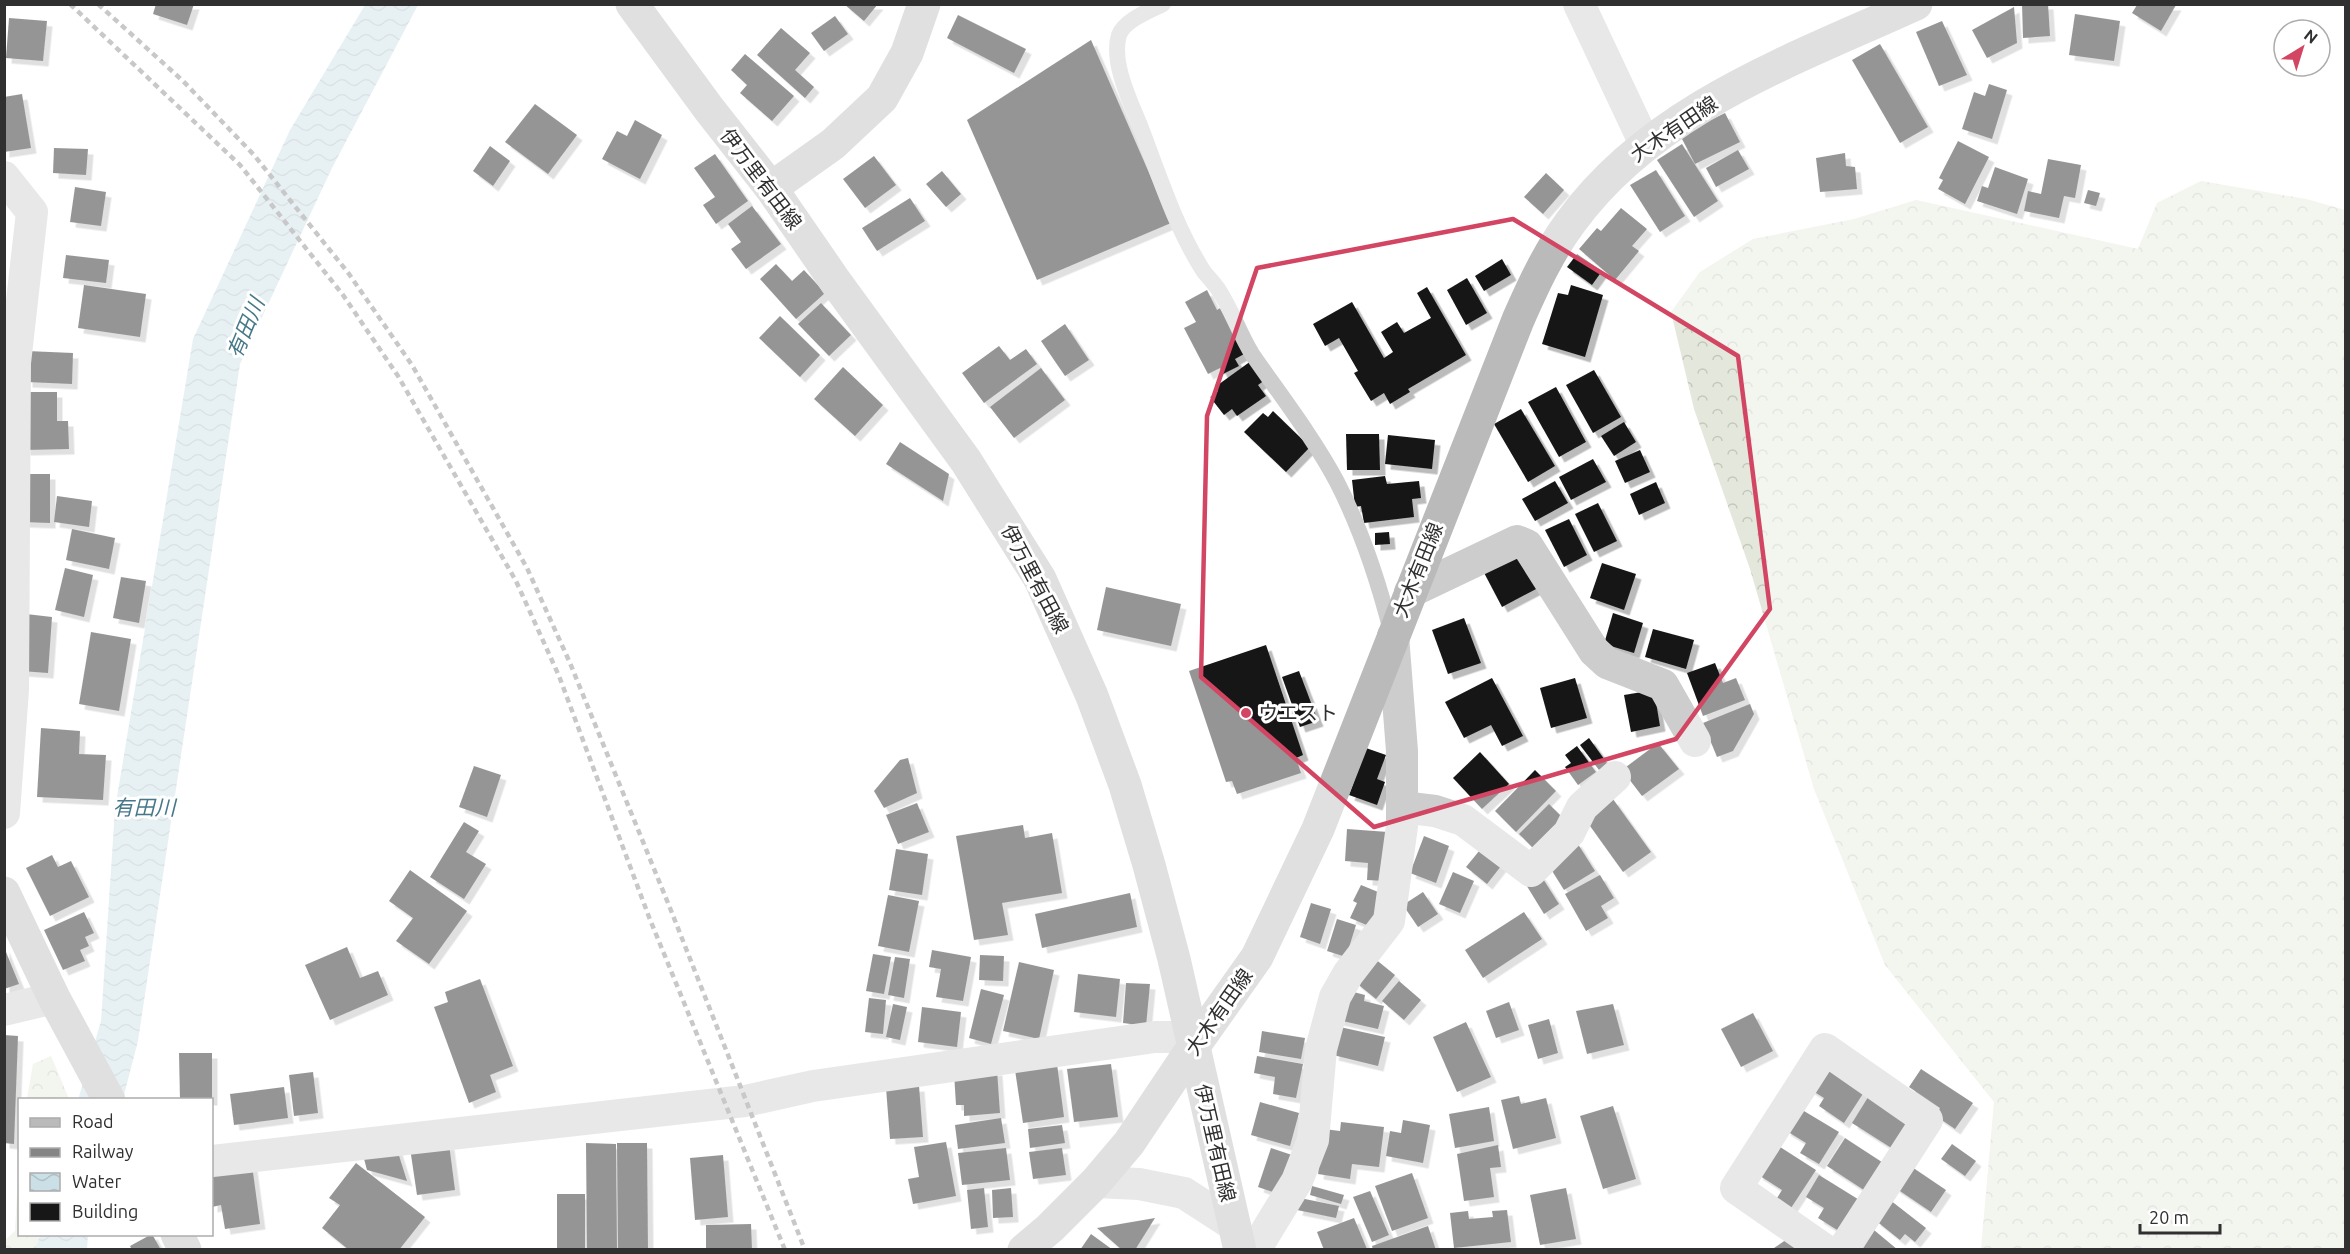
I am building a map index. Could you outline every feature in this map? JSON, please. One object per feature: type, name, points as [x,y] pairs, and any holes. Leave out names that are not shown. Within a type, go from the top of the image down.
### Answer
[{"type":"main road","name":"伊万里有田線","points":[[632,4],[709,109],[771,188],[835,281],[966,461],[1040,579],[1092,696],[1125,785],[1172,949],[1243,1242]]},
{"type":"main road","points":[[771,188],[833,144],[882,98],[907,53],[924,4]]},
{"type":"main road","name":"大木有田線","points":[[1024,1250],[1050,1228],[1096,1182],[1129,1143],[1257,957],[1282,909],[1318,828],[1539,272],[1577,214],[1605,181],[1645,144],[1691,113],[1741,85],[1916,4]]},
{"type":"main road","points":[[4,893],[54,998],[108,1098]]},
{"type":"main road","points":[[178,1236],[185,1250]]},
{"type":"street","points":[[1579,4],[1645,144]]},
{"type":"street","points":[[4,177],[32,212],[15,363],[13,690],[4,813]]},
{"type":"street","points":[[1410,592],[1516,542],[1527,545],[1594,651],[1607,663],[1664,685],[1695,741]]},
{"type":"street","points":[[1096,1182],[1139,1184],[1184,1193],[1243,1242],[1297,1181],[1314,1140],[1321,1049],[1335,998],[1348,974],[1389,921],[1397,872],[1402,807],[1402,751],[1393,636]]},
{"type":"street","points":[[1402,807],[1435,811],[1463,820],[1531,871],[1569,833],[1582,807],[1615,777]]},
{"type":"street","points":[[4,1010],[54,998]]},
{"type":"street","points":[[213,1161],[745,1101],[813,1086],[1155,1037],[1172,1037],[1194,1046]]},
{"type":"street","points":[[1826,1250],[1736,1188],[1825,1049],[1927,1120],[1843,1250]]},
{"type":"lane","points":[[1163,4],[1142,15],[1125,27],[1119,35],[1118,54],[1124,84],[1165,191],[1192,249],[1218,290],[1252,353],[1290,407],[1336,481],[1355,520],[1380,587],[1393,636]]},
{"type":"highlighted area","points":[[1513,219],[1738,356],[1770,609],[1676,739],[1374,827],[1201,677],[1207,416],[1257,268]]},
{"type":"green space","points":[[2201,181],[2306,199],[2345,210],[2345,1249],[1981,1249],[1994,1102],[1885,965],[1814,789],[1750,569],[1694,409],[1671,312],[1700,272],[1753,239],[1854,219],[1916,200],[2138,249],[2157,203]]},
{"type":"green space","points":[[51,1056],[69,1098],[27,1098],[33,1064]]},
{"type":"green space","points":[[18,1176],[18,1236],[60,1236],[59,1249],[5,1249],[4,1241],[15,1231]]},
{"type":"water","name":"有田川","points":[[365,5],[418,5],[332,168],[240,364],[138,1041],[123,1098],[79,1098],[101,1021],[115,809],[193,339],[290,130]]},
{"type":"water","points":[[40,1236],[88,1236],[87,1249],[36,1249]]},
{"type":"building","points":[[156,4],[194,4],[187,25],[153,14]]},
{"type":"building","points":[[844,4],[878,4],[864,21]]},
{"type":"building","points":[[2022,4],[2048,4],[2050,36],[2023,38]]},
{"type":"building","points":[[2137,5],[2176,5],[2161,31],[2132,13]]},
{"type":"building","points":[[2014,7],[2017,43],[1987,58],[1972,30]]},
{"type":"building","points":[[2075,14],[2120,21],[2114,61],[2069,55]]},
{"type":"building","points":[[958,15],[1026,49],[1014,73],[947,38]]},
{"type":"building","points":[[835,16],[848,34],[824,51],[811,33]]},
{"type":"building","points":[[9,18],[47,21],[43,61],[6,58]]},
{"type":"building","points":[[1942,21],[1967,75],[1939,86],[1916,32]]},
{"type":"building","points":[[781,28],[810,53],[795,70],[814,87],[805,98],[757,55]]},
{"type":"building","points":[[1091,40],[1171,223],[1037,280],[967,120]]},
{"type":"building","points":[[1880,44],[1928,127],[1900,143],[1852,60]]},
{"type":"building","points":[[745,54],[794,96],[772,121],[740,93],[747,85],[731,70]]},
{"type":"building","points":[[1989,84],[2007,90],[1992,139],[1962,129],[1974,92],[1985,96]]},
{"type":"building","points":[[22,94],[31,148],[4,152],[4,97]]},
{"type":"building","points":[[535,104],[577,135],[548,174],[505,142]]},
{"type":"building","points":[[1725,113],[1740,142],[1695,164],[1680,135]]},
{"type":"building","points":[[635,120],[662,135],[640,179],[602,159],[617,131],[627,136]]},
{"type":"building","points":[[1958,141],[1989,157],[1965,204],[1938,189],[1943,180],[1939,178]]},
{"type":"building","points":[[1682,144],[1718,201],[1694,217],[1657,160]]},
{"type":"building","points":[[490,146],[510,161],[493,186],[473,171]]},
{"type":"building","points":[[54,148],[88,149],[86,175],[53,173]]},
{"type":"building","points":[[1738,150],[1749,169],[1716,187],[1706,168]]},
{"type":"building","points":[[1845,153],[1846,166],[1855,167],[1857,189],[1820,192],[1816,158]]},
{"type":"building","points":[[715,154],[748,201],[716,224],[703,205],[715,197],[694,168]]},
{"type":"building","points":[[874,156],[896,185],[865,208],[843,179]]},
{"type":"building","points":[[2048,159],[2081,165],[2075,198],[2064,196],[2059,218],[2024,211],[2028,191],[2041,194]]},
{"type":"building","points":[[1995,167],[2028,179],[2017,214],[1977,201],[1982,186],[1988,188]]},
{"type":"building","points":[[1656,170],[1685,216],[1660,232],[1630,185]]},
{"type":"building","points":[[942,171],[961,194],[946,207],[926,184]]},
{"type":"building","points":[[1546,173],[1564,190],[1543,214],[1524,197]]},
{"type":"building","points":[[75,187],[106,192],[101,226],[70,222]]},
{"type":"building","points":[[2088,190],[2100,193],[2096,206],[2084,203]]},
{"type":"building","points":[[910,198],[925,221],[877,251],[862,228]]},
{"type":"building","points":[[752,206],[781,244],[746,269],[731,249],[741,242],[728,224]]},
{"type":"building","points":[[1621,208],[1647,229],[1632,246],[1639,251],[1615,280],[1579,249],[1597,228],[1601,231]]},
{"type":"building","points":[[1577,254],[1602,271],[1592,285],[1567,267]]},
{"type":"building","points":[[66,255],[109,260],[106,283],[63,278]]},
{"type":"building","points":[[1502,259],[1511,275],[1484,291],[1475,276]]},
{"type":"building","points":[[776,264],[792,281],[804,270],[825,293],[796,319],[760,279]]},
{"type":"building","points":[[1467,278],[1487,313],[1466,325],[1447,290]]},
{"type":"building","points":[[84,285],[146,294],[140,337],[78,328]]},
{"type":"building","points":[[1571,285],[1603,295],[1585,357],[1542,344],[1558,293],[1568,295]]},
{"type":"building","points":[[1427,287],[1466,355],[1408,389],[1410,392],[1390,404],[1384,393],[1371,401],[1354,373],[1358,371],[1339,338],[1325,346],[1313,324],[1352,302],[1384,358],[1393,352],[1381,332],[1397,322],[1404,333],[1431,318],[1417,293]]},
{"type":"building","points":[[1207,290],[1217,310],[1222,307],[1246,353],[1235,359],[1239,366],[1223,374],[1220,368],[1208,374],[1184,328],[1196,322],[1185,302]]},
{"type":"building","points":[[821,303],[851,335],[829,356],[798,324]]},
{"type":"building","points":[[780,316],[820,355],[800,377],[759,338]]},
{"type":"building","points":[[1065,324],[1089,360],[1065,376],[1041,341]]},
{"type":"building","points":[[999,346],[1010,360],[1026,349],[1037,364],[984,403],[962,373]]},
{"type":"building","points":[[27,351],[73,353],[72,384],[27,382]]},
{"type":"building","points":[[1251,361],[1265,380],[1258,385],[1266,396],[1237,416],[1232,409],[1224,415],[1210,397],[1218,391],[1215,387]]},
{"type":"building","points":[[843,367],[883,405],[855,436],[814,399]]},
{"type":"building","points":[[1041,368],[1065,400],[1014,438],[990,407]]},
{"type":"building","points":[[1594,370],[1621,417],[1593,433],[1566,385]]},
{"type":"building","points":[[1556,387],[1586,442],[1559,457],[1528,402]]},
{"type":"building","points":[[24,392],[57,392],[57,421],[68,421],[69,449],[25,450]]},
{"type":"building","points":[[1521,409],[1555,466],[1528,482],[1494,424]]},
{"type":"building","points":[[1273,411],[1310,447],[1286,472],[1244,432],[1263,413],[1268,417]]},
{"type":"building","points":[[1624,422],[1636,442],[1614,456],[1601,436]]},
{"type":"building","points":[[1346,434],[1379,434],[1380,470],[1347,470]]},
{"type":"building","points":[[1388,435],[1435,440],[1432,469],[1385,464]]},
{"type":"building","points":[[900,442],[949,474],[943,501],[886,464]]},
{"type":"building","points":[[1640,450],[1650,472],[1625,483],[1615,461]]},
{"type":"building","points":[[1593,459],[1606,482],[1571,500],[1559,477]]},
{"type":"building","points":[[23,474],[50,474],[50,523],[23,522]]},
{"type":"building","points":[[1385,476],[1387,484],[1419,481],[1421,498],[1412,499],[1414,517],[1364,523],[1361,506],[1355,507],[1352,480]]},
{"type":"building","points":[[1555,481],[1568,503],[1535,521],[1522,499]]},
{"type":"building","points":[[1656,482],[1665,503],[1639,515],[1630,494]]},
{"type":"building","points":[[57,496],[92,501],[89,527],[54,522]]},
{"type":"building","points":[[1598,503],[1617,541],[1594,552],[1575,514]]},
{"type":"building","points":[[1569,519],[1587,555],[1564,567],[1545,530]]},
{"type":"building","points":[[72,529],[115,538],[109,569],[66,560]]},
{"type":"building","points":[[1389,532],[1390,544],[1375,545],[1375,533]]},
{"type":"building","points":[[1520,547],[1540,587],[1502,607],[1481,567]]},
{"type":"building","points":[[1602,563],[1636,574],[1624,610],[1590,598]]},
{"type":"building","points":[[65,568],[93,575],[84,617],[55,610]]},
{"type":"building","points":[[121,577],[146,581],[139,623],[113,618]]},
{"type":"building","points":[[1106,587],[1181,604],[1171,646],[1097,630]]},
{"type":"building","points":[[1613,613],[1643,623],[1634,653],[1604,644]]},
{"type":"building","points":[[26,614],[52,617],[48,673],[21,671]]},
{"type":"building","points":[[1464,618],[1481,663],[1448,674],[1432,630]]},
{"type":"building","points":[[1653,629],[1694,640],[1686,669],[1645,657]]},
{"type":"building","points":[[91,632],[131,639],[119,711],[79,704]]},
{"type":"building","name":"ウエスト","points":[[1266,645],[1303,755],[1296,758],[1301,773],[1237,794],[1232,781],[1226,782],[1189,671]]},
{"type":"building","points":[[1715,663],[1723,683],[1736,678],[1745,700],[1703,716],[1687,673]]},
{"type":"building","points":[[1299,671],[1318,721],[1300,727],[1282,677]]},
{"type":"building","points":[[1492,678],[1523,736],[1502,746],[1491,725],[1464,738],[1445,702]]},
{"type":"building","points":[[1575,678],[1587,718],[1551,728],[1540,688]]},
{"type":"building","points":[[1654,690],[1660,726],[1631,732],[1624,695]]},
{"type":"building","points":[[1750,704],[1754,714],[1733,751],[1717,757],[1703,723]]},
{"type":"building","points":[[41,728],[80,731],[79,754],[106,755],[103,800],[37,797]]},
{"type":"building","points":[[1589,738],[1607,763],[1599,770],[1580,745]]},
{"type":"building","points":[[1658,743],[1679,769],[1642,796],[1622,770]]},
{"type":"building","points":[[1577,746],[1596,772],[1578,785],[1565,767],[1571,763],[1565,755]]},
{"type":"building","points":[[1366,748],[1386,755],[1377,779],[1385,782],[1377,805],[1349,795]]},
{"type":"building","points":[[1480,752],[1509,784],[1482,809],[1453,778]]},
{"type":"building","points":[[908,758],[917,793],[884,808],[874,791],[900,760]]},
{"type":"building","points":[[474,766],[501,775],[487,817],[459,807]]},
{"type":"building","points":[[1535,770],[1556,791],[1516,832],[1495,811]]},
{"type":"building","points":[[1613,799],[1651,852],[1623,872],[1585,819]]},
{"type":"building","points":[[917,803],[929,832],[898,844],[886,815]]},
{"type":"building","points":[[1549,804],[1564,819],[1534,849],[1519,834]]},
{"type":"building","points":[[464,822],[479,831],[466,852],[486,864],[464,899],[430,877]]},
{"type":"building","points":[[1023,825],[1025,838],[1052,833],[1062,893],[1002,903],[1008,935],[974,940],[956,836]]},
{"type":"building","points":[[1347,829],[1388,832],[1385,881],[1367,880],[1368,863],[1345,861]]},
{"type":"building","points":[[1424,836],[1449,846],[1436,883],[1410,873]]},
{"type":"building","points":[[1576,841],[1595,871],[1564,890],[1549,866]]},
{"type":"building","points":[[1484,845],[1505,861],[1487,884],[1466,867]]},
{"type":"building","points":[[896,849],[928,854],[922,895],[889,890]]},
{"type":"building","points":[[52,855],[58,867],[71,861],[89,897],[50,916],[26,868]]},
{"type":"building","points":[[410,870],[467,911],[429,964],[396,941],[413,918],[389,901]]},
{"type":"building","points":[[1453,872],[1474,881],[1460,913],[1439,904]]},
{"type":"building","points":[[1540,874],[1559,904],[1544,914],[1525,883]]},
{"type":"building","points":[[1600,875],[1614,898],[1601,906],[1608,918],[1586,931],[1565,894]]},
{"type":"building","points":[[1361,885],[1383,894],[1369,926],[1350,918],[1357,903],[1353,901]]},
{"type":"building","points":[[1423,892],[1438,914],[1418,927],[1403,905]]},
{"type":"building","points":[[1130,893],[1137,927],[1042,948],[1035,914]]},
{"type":"building","points":[[888,895],[919,901],[909,952],[878,946]]},
{"type":"building","points":[[1311,903],[1331,909],[1320,944],[1300,937]]},
{"type":"building","points":[[84,912],[94,933],[85,937],[89,946],[80,950],[85,961],[63,970],[44,930]]},
{"type":"building","points":[[1524,912],[1542,939],[1483,978],[1465,950]]},
{"type":"building","points":[[1337,919],[1356,925],[1346,957],[1327,951]]},
{"type":"building","points":[[4,947],[19,984],[4,989]]},
{"type":"building","points":[[347,947],[360,978],[378,971],[388,995],[330,1020],[305,965]]},
{"type":"building","points":[[932,950],[971,957],[963,1001],[936,997],[941,969],[929,967]]},
{"type":"building","points":[[873,954],[891,957],[884,994],[866,991]]},
{"type":"building","points":[[980,955],[1004,956],[1003,981],[979,980]]},
{"type":"building","points":[[895,957],[910,959],[904,998],[888,995]]},
{"type":"building","points":[[1374,958],[1395,975],[1376,999],[1355,982]]},
{"type":"building","points":[[1019,962],[1054,970],[1039,1039],[1003,1031]]},
{"type":"building","points":[[1078,974],[1120,979],[1116,1017],[1074,1012]]},
{"type":"building","points":[[480,979],[513,1066],[490,1075],[496,1092],[469,1103],[434,1007],[448,1002],[445,992]]},
{"type":"building","points":[[1399,981],[1421,1000],[1404,1020],[1382,1001]]},
{"type":"building","points":[[1126,983],[1150,984],[1146,1026],[1123,1023]]},
{"type":"building","points":[[981,989],[1004,995],[991,1044],[969,1038]]},
{"type":"building","points":[[1346,990],[1365,995],[1364,1001],[1384,1006],[1378,1029],[1338,1020]]},
{"type":"building","points":[[869,998],[886,1000],[883,1034],[865,1032]]},
{"type":"building","points":[[1509,1002],[1519,1030],[1496,1038],[1486,1011]]},
{"type":"building","points":[[893,1004],[907,1007],[900,1040],[886,1037]]},
{"type":"building","points":[[1613,1004],[1624,1045],[1587,1054],[1576,1011]]},
{"type":"building","points":[[922,1007],[961,1012],[957,1047],[918,1042]]},
{"type":"building","points":[[1753,1013],[1773,1051],[1741,1067],[1721,1029]]},
{"type":"building","points":[[1549,1019],[1558,1053],[1538,1059],[1528,1025]]},
{"type":"building","points":[[1466,1022],[1491,1077],[1457,1092],[1433,1037]]},
{"type":"building","points":[[1340,1027],[1385,1037],[1378,1066],[1333,1055]]},
{"type":"building","points":[[1262,1031],[1305,1038],[1301,1059],[1259,1052]]},
{"type":"building","points":[[4,1035],[18,1036],[14,1144],[4,1143]]},
{"type":"building","points":[[179,1053],[212,1053],[212,1098],[180,1098]]},
{"type":"building","points":[[1257,1056],[1303,1064],[1296,1098],[1273,1094],[1275,1077],[1254,1073]]},
{"type":"building","points":[[1825,1062],[1866,1089],[1844,1123],[1819,1106],[1824,1098],[1808,1088]]},
{"type":"building","points":[[1057,1064],[1064,1117],[1023,1123],[1015,1070]]},
{"type":"building","points":[[1111,1064],[1118,1117],[1074,1122],[1067,1069]]},
{"type":"building","points":[[1921,1069],[1973,1103],[1955,1129],[1936,1116],[1940,1108],[1909,1087]]},
{"type":"building","points":[[997,1070],[1000,1113],[964,1116],[964,1105],[956,1105],[954,1073]]},
{"type":"building","points":[[313,1072],[318,1113],[294,1116],[289,1075]]},
{"type":"building","points":[[919,1086],[923,1137],[890,1139],[886,1088]]},
{"type":"building","points":[[284,1087],[288,1118],[234,1125],[230,1094]]},
{"type":"building","points":[[1870,1094],[1912,1121],[1893,1149],[1852,1123]]},
{"type":"building","points":[[1519,1096],[1521,1104],[1546,1098],[1556,1138],[1513,1149],[1501,1100]]},
{"type":"building","points":[[1260,1102],[1299,1113],[1290,1146],[1251,1135]]},
{"type":"building","points":[[1613,1106],[1636,1179],[1603,1189],[1580,1116]]},
{"type":"building","points":[[1489,1107],[1494,1141],[1455,1148],[1449,1114]]},
{"type":"building","points":[[1799,1108],[1839,1132],[1819,1164],[1800,1153],[1806,1143],[1785,1130]]},
{"type":"building","points":[[1001,1118],[1005,1143],[958,1149],[955,1125]]},
{"type":"building","points":[[1403,1120],[1430,1125],[1423,1163],[1386,1156],[1390,1131],[1401,1133]]},
{"type":"building","points":[[1341,1122],[1384,1127],[1379,1167],[1352,1164],[1350,1179],[1318,1174],[1324,1129],[1340,1131]]},
{"type":"building","points":[[1062,1125],[1065,1143],[1030,1148],[1028,1129]]},
{"type":"building","points":[[1845,1138],[1888,1166],[1870,1194],[1827,1166]]},
{"type":"building","points":[[946,1142],[956,1196],[913,1204],[908,1179],[919,1177],[914,1147]]},
{"type":"building","points":[[586,1143],[616,1144],[617,1250],[587,1250]]},
{"type":"building","points":[[617,1143],[647,1143],[648,1250],[618,1250]]},
{"type":"building","points":[[449,1144],[455,1190],[417,1195],[410,1148]]},
{"type":"building","points":[[1952,1144],[1976,1161],[1965,1176],[1941,1159]]},
{"type":"building","points":[[1498,1145],[1501,1167],[1490,1168],[1494,1197],[1464,1201],[1457,1154]]},
{"type":"building","points":[[1777,1145],[1816,1170],[1791,1208],[1777,1198],[1782,1190],[1757,1174]]},
{"type":"building","points":[[396,1146],[407,1181],[367,1170],[363,1155]]},
{"type":"building","points":[[1006,1148],[1010,1180],[962,1185],[958,1153]]},
{"type":"building","points":[[1062,1148],[1066,1175],[1033,1179],[1029,1152]]},
{"type":"building","points":[[1271,1148],[1295,1156],[1282,1195],[1258,1187]]},
{"type":"building","points":[[723,1155],[728,1217],[695,1220],[690,1158]]},
{"type":"building","points":[[356,1163],[425,1217],[399,1250],[349,1250],[322,1228],[340,1205],[329,1198]]},
{"type":"building","points":[[252,1165],[260,1224],[225,1229],[221,1205],[213,1207],[213,1171]]},
{"type":"building","points":[[1909,1165],[1946,1190],[1931,1212],[1894,1187]]},
{"type":"building","points":[[1412,1173],[1428,1218],[1392,1231],[1375,1186]]},
{"type":"building","points":[[1819,1175],[1861,1201],[1842,1233],[1818,1218],[1824,1208],[1806,1197]]},
{"type":"building","points":[[1312,1186],[1344,1195],[1341,1204],[1310,1195]]},
{"type":"building","points":[[984,1188],[988,1227],[971,1229],[967,1190]]},
{"type":"building","points":[[1011,1188],[1013,1217],[993,1218],[992,1190]]},
{"type":"building","points":[[1566,1188],[1576,1239],[1540,1245],[1530,1195]]},
{"type":"building","points":[[1370,1191],[1389,1235],[1372,1242],[1353,1197]]},
{"type":"building","points":[[557,1194],[585,1194],[585,1250],[557,1250]]},
{"type":"building","points":[[1300,1198],[1339,1206],[1336,1218],[1297,1210]]},
{"type":"building","points":[[1890,1200],[1926,1228],[1915,1242],[1905,1234],[1900,1240],[1875,1220]]},
{"type":"building","points":[[1507,1210],[1511,1242],[1454,1248],[1450,1213],[1468,1211],[1469,1219],[1493,1217],[1492,1211]]},
{"type":"building","points":[[1155,1218],[1135,1250],[1122,1250],[1097,1228]]},
{"type":"building","points":[[1354,1218],[1367,1249],[1324,1250],[1317,1232]]},
{"type":"building","points":[[751,1224],[752,1250],[706,1250],[706,1225]]},
{"type":"building","points":[[1428,1226],[1436,1250],[1373,1250],[1372,1246]]},
{"type":"building","points":[[1874,1230],[1898,1250],[1859,1250]]},
{"type":"building","points":[[1796,1233],[1807,1250],[1771,1250]]},
{"type":"building","points":[[1091,1234],[1113,1250],[1080,1250]]},
{"type":"building","points":[[148,1236],[153,1236],[161,1250],[132,1250],[130,1246]]},
{"type":"railway","points":[[70,4],[240,165],[343,295],[398,376],[516,581],[559,676],[649,917],[785,1250]]},
{"type":"railway","points":[[98,4],[183,81],[254,155],[349,274],[412,365],[527,568],[570,663],[805,1250]]},
{"type":"place","name":"ウエスト","points":[[1246,713]]}]
